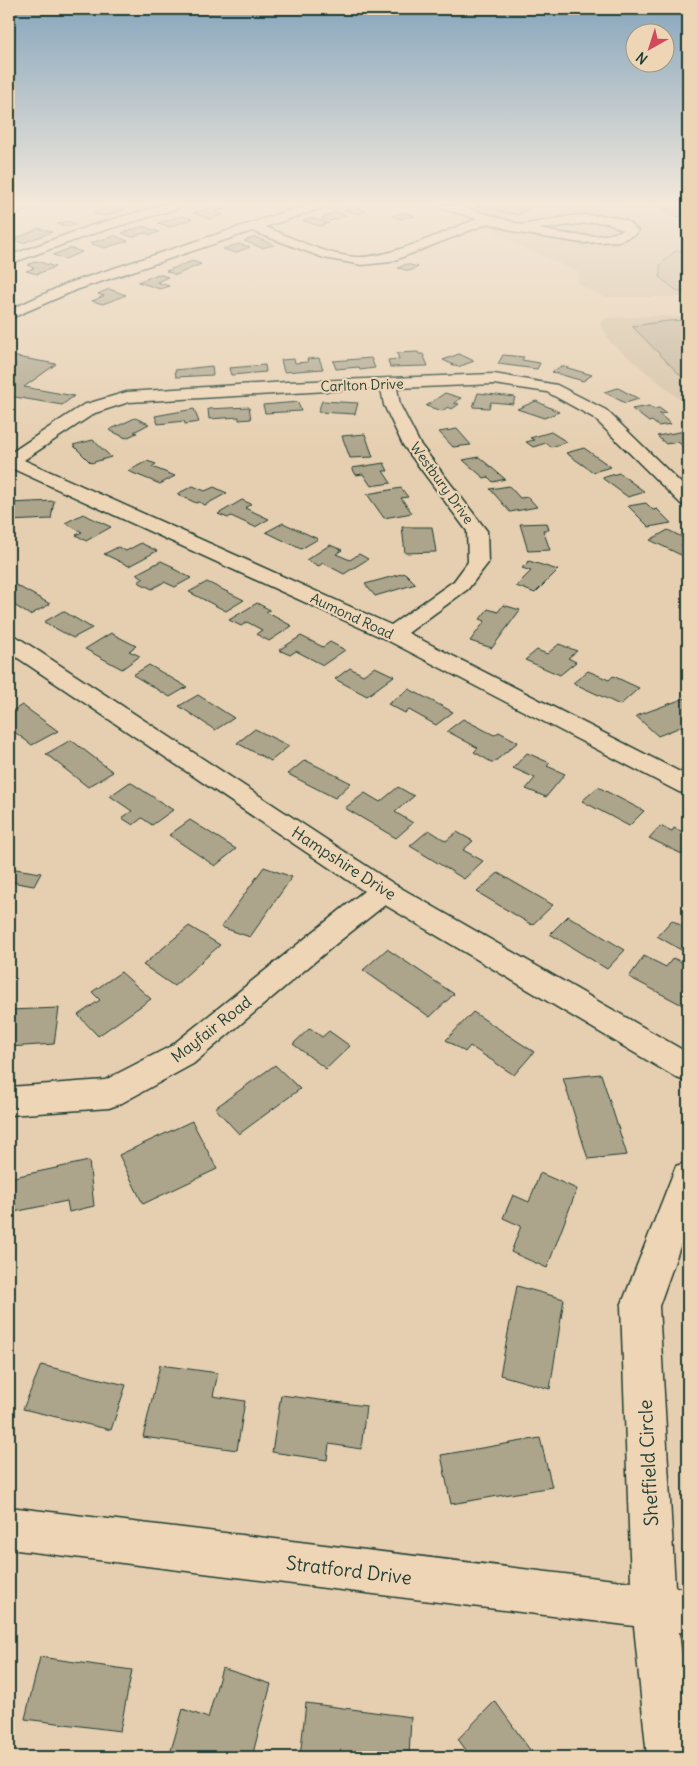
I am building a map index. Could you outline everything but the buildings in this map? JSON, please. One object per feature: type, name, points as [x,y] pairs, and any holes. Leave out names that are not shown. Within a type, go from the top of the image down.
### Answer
[{"type":"street","points":[[9,315],[70,287]]},
{"type":"street","name":"Carlton Drive","points":[[9,461],[88,409],[128,397],[288,387],[494,379],[551,388],[600,414],[688,500]]},
{"type":"street","name":"Westbury Drive","points":[[388,384],[392,405],[412,445],[477,531],[478,563],[461,585],[393,634]]},
{"type":"street","name":"Aumond Road","points":[[9,461],[393,634],[688,786]]},
{"type":"street","name":"Hampshire Drive","points":[[9,642],[384,891],[688,1069]]},
{"type":"street","name":"Mayfair Road","points":[[9,1101],[109,1094],[182,1055],[327,935],[384,891]]},
{"type":"street","name":"Sheffield Circle","points":[[671,1757],[671,1609],[640,1306],[688,1177]]},
{"type":"street","name":"Stratford Drive","points":[[9,1528],[671,1609]]},
{"type":"shaded area","points":[[585,287],[688,287],[688,297],[604,297]]},
{"type":"shaded area","points":[[673,287],[688,287],[688,292],[679,292]]},
{"type":"shaded area","points":[[662,316],[688,318],[688,406],[611,343],[600,323],[607,318]]},
{"type":"shaded area","points":[[688,320],[688,383],[632,326]]}]
